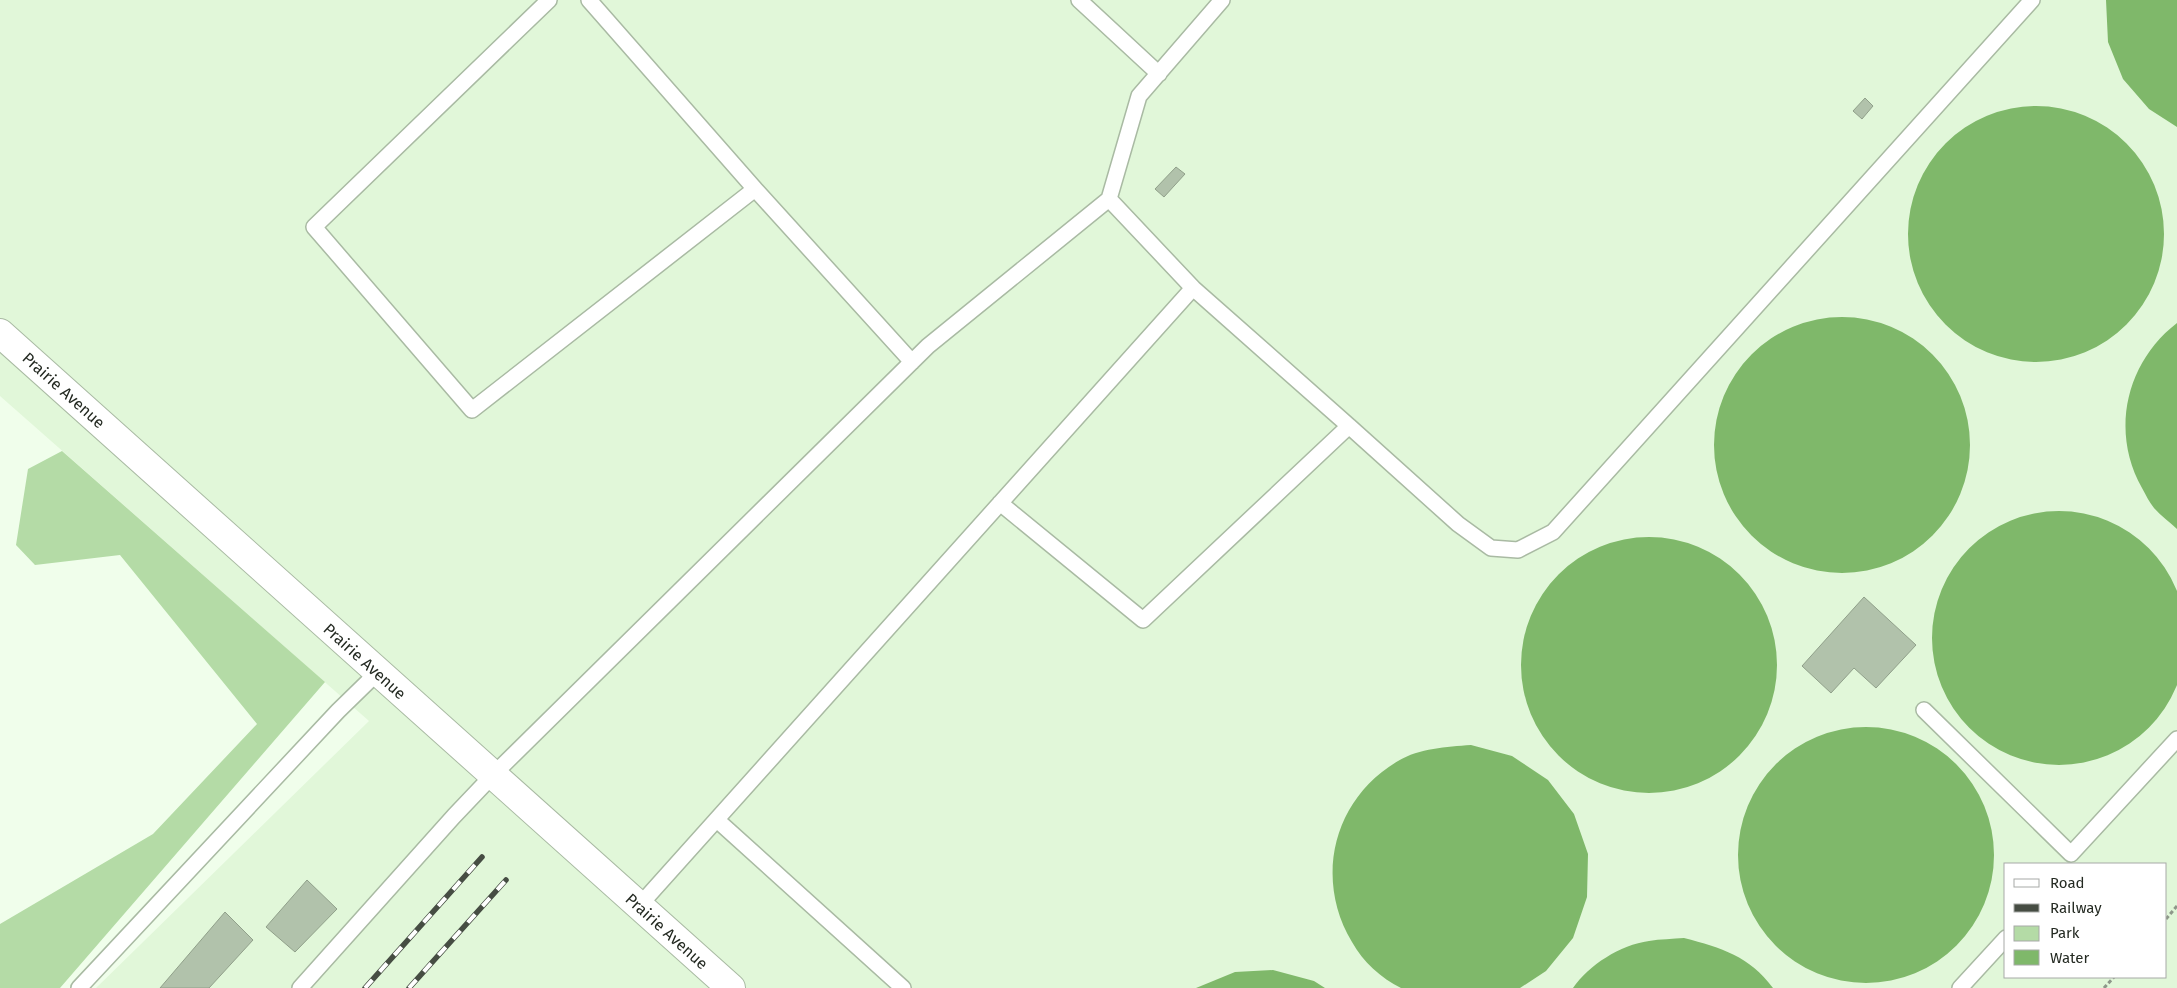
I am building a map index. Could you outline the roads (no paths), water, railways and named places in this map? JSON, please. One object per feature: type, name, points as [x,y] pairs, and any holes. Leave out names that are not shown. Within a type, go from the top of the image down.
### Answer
[{"type":"street","name":"Prairie Avenue","points":[[0,333],[731,988]]},
{"type":"lane","points":[[549,0],[314,227],[472,410],[754,189]]},
{"type":"lane","points":[[589,0],[754,189],[912,362]]},
{"type":"lane","points":[[1079,0],[1159,74]]},
{"type":"lane","points":[[300,988],[454,816],[493,776],[928,346],[1109,199],[1139,96],[1222,0]]},
{"type":"lane","points":[[1109,199],[1194,288],[1458,524],[1490,548],[1518,550],[1553,532],[2032,0]]},
{"type":"lane","points":[[639,906],[1194,288]]},
{"type":"lane","points":[[1000,503],[1143,620],[1350,426]]},
{"type":"lane","points":[[79,988],[338,710],[378,672]]},
{"type":"lane","points":[[1924,710],[2068,859],[2177,739]]},
{"type":"lane","points":[[717,820],[903,988]]},
{"type":"lane","points":[[1960,988],[2004,940]]},
{"type":"water","points":[[2106,0],[2177,0],[2177,127],[2149,109],[2123,79],[2108,42]]},
{"type":"water","points":[[2023,106],[2049,106],[2085,115],[2107,127],[2127,143],[2143,163],[2155,185],[2162,209],[2164,234],[2162,259],[2155,283],[2143,305],[2127,325],[2107,341],[2085,353],[2049,362],[2023,362],[1987,353],[1965,341],[1945,325],[1929,305],[1917,283],[1908,247],[1908,221],[1917,185],[1929,163],[1945,143],[1965,127],[1987,115]]},
{"type":"water","points":[[1829,317],[1855,317],[1891,326],[1913,338],[1933,354],[1949,374],[1961,396],[1968,420],[1970,445],[1968,470],[1961,494],[1949,516],[1933,536],[1913,552],[1891,564],[1855,573],[1829,573],[1793,564],[1771,552],[1751,536],[1735,516],[1723,494],[1714,458],[1714,432],[1723,396],[1735,374],[1751,354],[1771,338],[1793,326]]},
{"type":"water","points":[[2177,323],[2177,529],[2154,508],[2142,488],[2132,466],[2127,444],[2126,421],[2128,399],[2135,378],[2146,357],[2160,339]]},
{"type":"water","points":[[2047,511],[2071,511],[2096,516],[2119,526],[2130,532],[2149,548],[2165,567],[2178,594],[2178,682],[2171,698],[2157,719],[2140,736],[2119,750],[2096,760],[2071,765],[2047,765],[2022,760],[1999,750],[1978,736],[1961,719],[1947,698],[1937,675],[1932,650],[1932,626],[1937,601],[1947,578],[1961,557],[1978,540],[1999,526],[2022,516]]},
{"type":"water","points":[[1636,537],[1662,537],[1698,546],[1720,558],[1740,574],[1756,594],[1768,616],[1775,640],[1777,665],[1775,690],[1768,714],[1756,736],[1740,756],[1720,772],[1698,784],[1662,793],[1636,793],[1600,784],[1578,772],[1558,756],[1542,736],[1530,714],[1521,678],[1521,652],[1530,616],[1542,594],[1558,574],[1578,558],[1600,546]]},
{"type":"water","points":[[1853,727],[1879,727],[1903,732],[1926,742],[1957,764],[1973,784],[1989,818],[1994,842],[1994,868],[1989,892],[1973,926],[1957,946],[1937,962],[1903,978],[1879,983],[1853,983],[1829,978],[1806,968],[1775,946],[1759,926],[1743,892],[1738,868],[1738,842],[1743,818],[1753,795],[1775,764],[1795,748],[1829,732]]},
{"type":"water","points":[[1471,745],[1512,756],[1548,780],[1574,814],[1588,854],[1587,897],[1573,938],[1546,971],[1520,988],[1401,988],[1386,979],[1367,963],[1356,949],[1340,918],[1334,892],[1333,867],[1336,842],[1345,818],[1358,796],[1376,777],[1398,761],[1424,751]]},
{"type":"water","points":[[1684,938],[1734,955],[1754,968],[1773,988],[1573,988],[1596,964],[1627,947],[1649,941]]},
{"type":"water","points":[[1273,970],[1314,981],[1325,988],[1196,988],[1235,972]]},
{"type":"railway","points":[[365,988],[482,857]]},
{"type":"railway","points":[[409,988],[506,880]]}]
